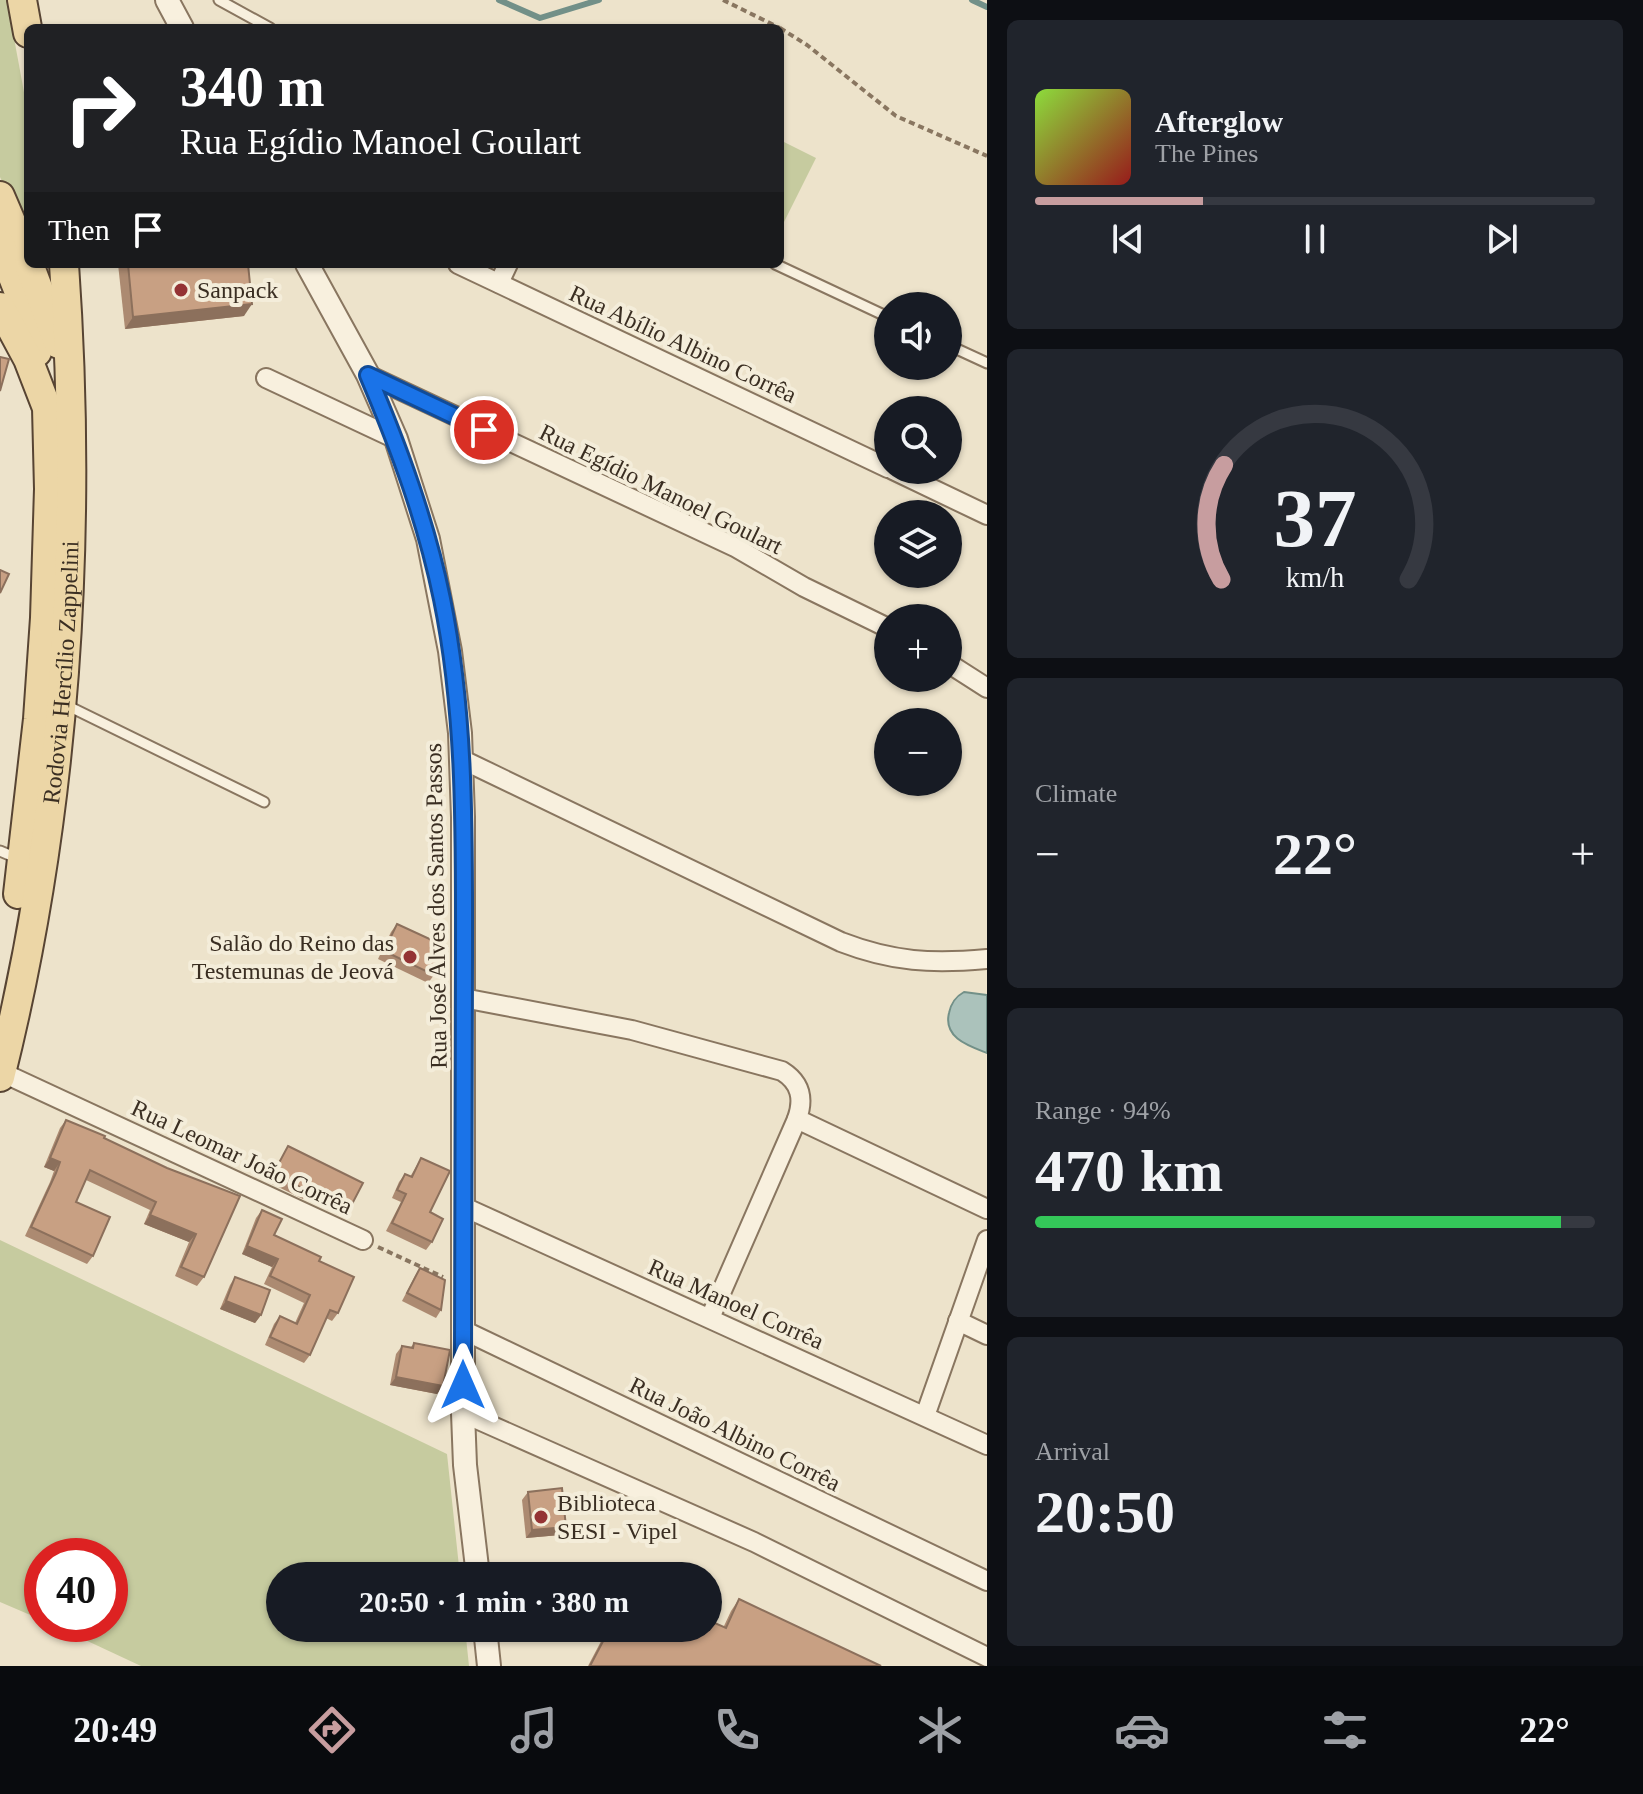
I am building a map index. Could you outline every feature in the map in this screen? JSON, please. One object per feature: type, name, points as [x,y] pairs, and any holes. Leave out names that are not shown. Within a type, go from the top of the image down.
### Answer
[{"type":"main road","points":[[22,0],[26,24]]},
{"type":"main road","points":[[0,196],[24,251]]},
{"type":"main road","points":[[0,244],[30,320],[47,408]]},
{"type":"main road","points":[[31,268],[50,315],[70,391]]},
{"type":"main road","name":"Rodovia Hercílio Zappelini","points":[[1,1074],[17,1008],[43,856],[60,702],[70,525],[70,391],[64,268]]},
{"type":"main road","name":"Rodovia Hercílio Zappelini","points":[[0,307],[28,359],[47,408],[49,489],[38,719],[11,856],[12,940],[0,1001]]},
{"type":"street","points":[[167,0],[180,24]]},
{"type":"street","name":"Rua José Alves dos Santos Passos","points":[[309,268],[368,375],[396,439],[428,539],[442,600],[457,699],[461,759],[463,1413],[465,1465],[476,1562]]},
{"type":"street","name":"Rua Abílio Albino Corrêa","points":[[467,268],[874,461]]},
{"type":"street","points":[[499,283],[506,268]]},
{"type":"street","name":"Rua Egídio Manoel Goulart","points":[[368,375],[735,547],[804,587],[874,621]]},
{"type":"street","points":[[266,378],[396,439]]},
{"type":"street","name":"Rua Abílio Albino Corrêa","points":[[922,484],[987,515]]},
{"type":"street","points":[[962,672],[987,688]]},
{"type":"street","points":[[461,759],[841,942],[874,955],[948,963],[987,959]]},
{"type":"street","points":[[463,998],[632,1030],[782,1071],[797,1083],[801,1095],[797,1119],[710,1318]]},
{"type":"street","name":"Rua Leomar João Corrêa","points":[[1,1074],[363,1240]]},
{"type":"street","points":[[797,1119],[987,1209]]},
{"type":"street","name":"Rua Manoel Corrêa","points":[[464,1207],[987,1445]]},
{"type":"street","points":[[925,1416],[987,1240]]},
{"type":"street","points":[[958,1321],[987,1335]]},
{"type":"street","name":"Rua João Albino Corrêa","points":[[463,1330],[987,1581]]},
{"type":"street","points":[[463,1413],[754,1542],[987,1657]]},
{"type":"street","points":[[486,1642],[489,1666]]},
{"type":"lane","points":[[219,0],[263,24]]},
{"type":"lane","points":[[784,268],[874,310]]},
{"type":"lane","points":[[962,351],[987,363]]},
{"type":"lane","points":[[60,702],[264,802]]},
{"type":"path","points":[[723,0],[772,24]]},
{"type":"path","points":[[784,31],[807,45],[896,116],[987,156]]},
{"type":"path","name":"Rua Leomar João Corrêa","points":[[363,1240],[463,1286]]},
{"type":"green space","points":[[0,0],[7,0],[24,92],[24,230],[0,177]]},
{"type":"green space","points":[[784,142],[816,158],[784,222]]},
{"type":"green space","points":[[0,1240],[447,1454],[459,1562],[266,1562],[266,1642],[466,1642],[469,1666],[141,1666],[90,1642],[128,1642],[128,1538],[24,1538],[24,1612],[0,1602]]},
{"type":"water","points":[[964,992],[987,995],[987,1053],[959,1040],[950,1029],[951,1006]]},
{"type":"building","name":"Sanpack","points":[[128,268],[248,268],[252,304],[133,317]]},
{"type":"building","points":[[0,357],[9,359],[0,391]]},
{"type":"building","points":[[0,570],[9,574],[0,593]]},
{"type":"building","name":"Salão do Reino das Testemunas de Jeová","points":[[397,924],[447,947],[434,975],[384,951]]},
{"type":"building","points":[[66,1120],[167,1168],[240,1196],[204,1277],[181,1267],[196,1234],[150,1215],[156,1202],[90,1170],[76,1202],[110,1217],[93,1256],[31,1227],[60,1162],[50,1158]]},
{"type":"building","points":[[288,1146],[363,1183],[350,1208],[273,1174]]},
{"type":"building","points":[[421,1158],[450,1171],[430,1212],[443,1219],[432,1242],[392,1223],[406,1194],[397,1190],[405,1174],[412,1177]]},
{"type":"building","points":[[262,1210],[282,1219],[274,1235],[354,1277],[338,1313],[330,1310],[310,1355],[270,1337],[280,1316],[297,1324],[310,1295],[270,1276],[278,1259],[247,1246]]},
{"type":"building","points":[[420,1268],[445,1280],[441,1310],[407,1293]]},
{"type":"building","points":[[235,1277],[270,1290],[261,1315],[226,1301]]},
{"type":"building","points":[[414,1343],[450,1350],[443,1386],[396,1377],[402,1346],[413,1348]]},
{"type":"building","name":"Biblioteca SESI - Vipel","points":[[562,1488],[566,1527],[532,1530],[528,1492]]},
{"type":"building","points":[[739,1599],[881,1666],[590,1666],[603,1642],[722,1642],[722,1626],[726,1628]]},
{"type":"waterway","points":[[499,0],[540,18],[599,0]]},
{"type":"waterway","points":[[972,0],[987,7]]},
{"type":"place","name":"Sanpack","points":[[181,290]]},
{"type":"place","name":"Salão do Reino das Testemunas de Jeová","points":[[410,957]]},
{"type":"place","name":"Biblioteca SESI - Vipel","points":[[541,1517]]},
{"type":"route","points":[[463,1385],[464,882],[458,716],[442,600],[428,539],[396,439],[368,375],[484,430]]}]
